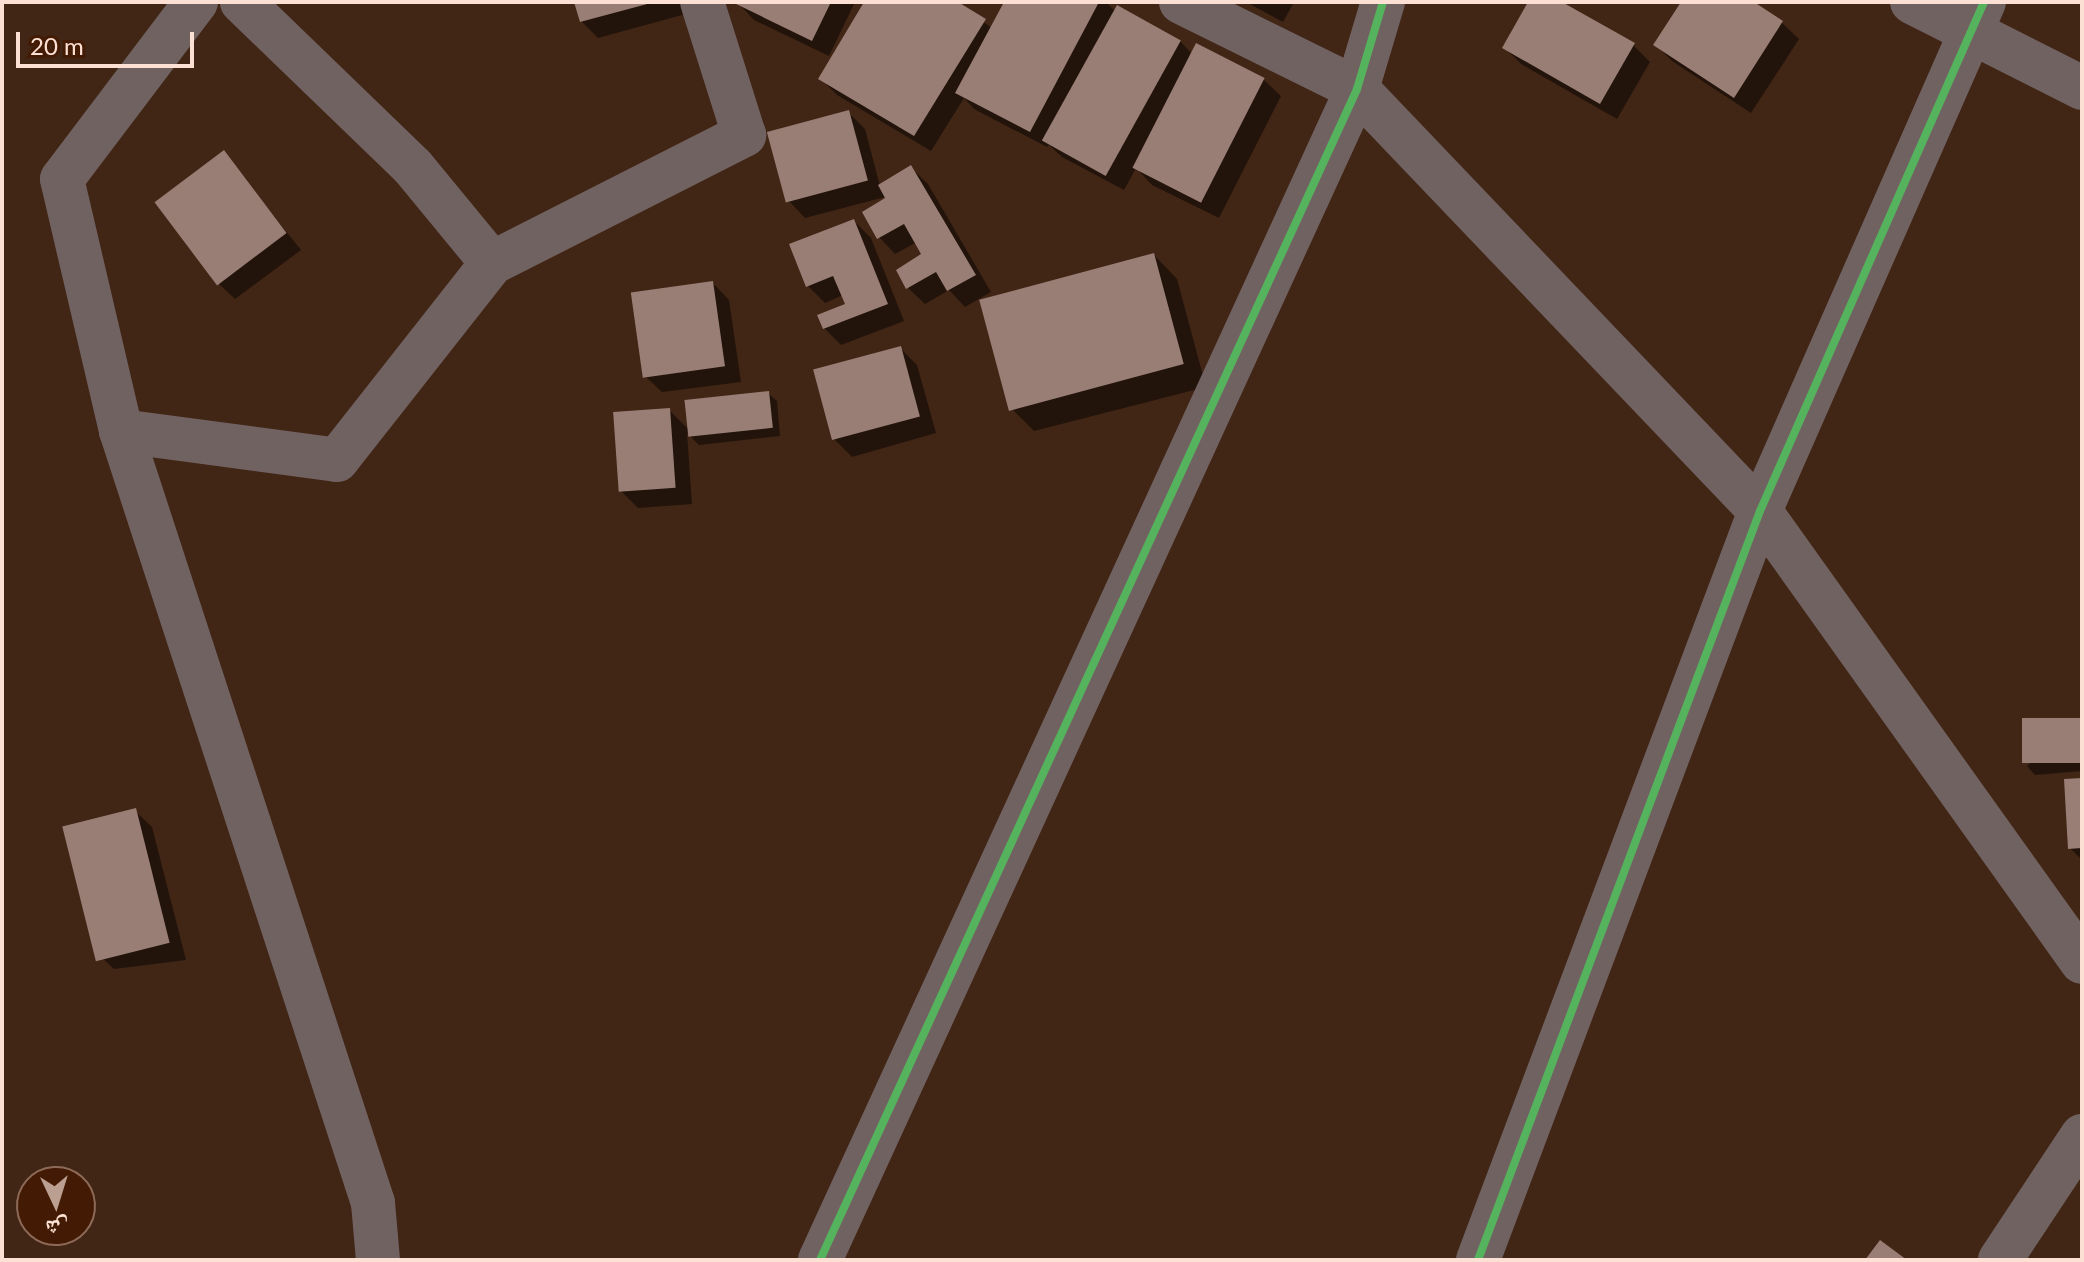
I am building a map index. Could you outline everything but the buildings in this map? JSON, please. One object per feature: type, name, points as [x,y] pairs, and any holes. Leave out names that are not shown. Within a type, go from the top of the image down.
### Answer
[{"type":"street","points":[[196,2],[62,179],[121,431],[373,1203],[378,1260]]},
{"type":"street","points":[[242,2],[413,167],[492,263]]},
{"type":"street","points":[[121,431],[337,460],[492,263],[744,135],[702,2]]},
{"type":"street","points":[[1181,2],[1357,89],[1760,511],[2082,962]]},
{"type":"street","points":[[820,1260],[1357,89],[1383,2]]},
{"type":"street","points":[[1912,2],[1978,16],[2082,88]]},
{"type":"street","points":[[1478,1260],[1760,511],[1978,16]]},
{"type":"street","points":[[2000,1260],[2082,1136]]},
{"type":"cycle path","points":[[820,1260],[1357,89],[1383,2]]},
{"type":"cycle path","points":[[1478,1260],[1760,511],[1984,2]]}]
